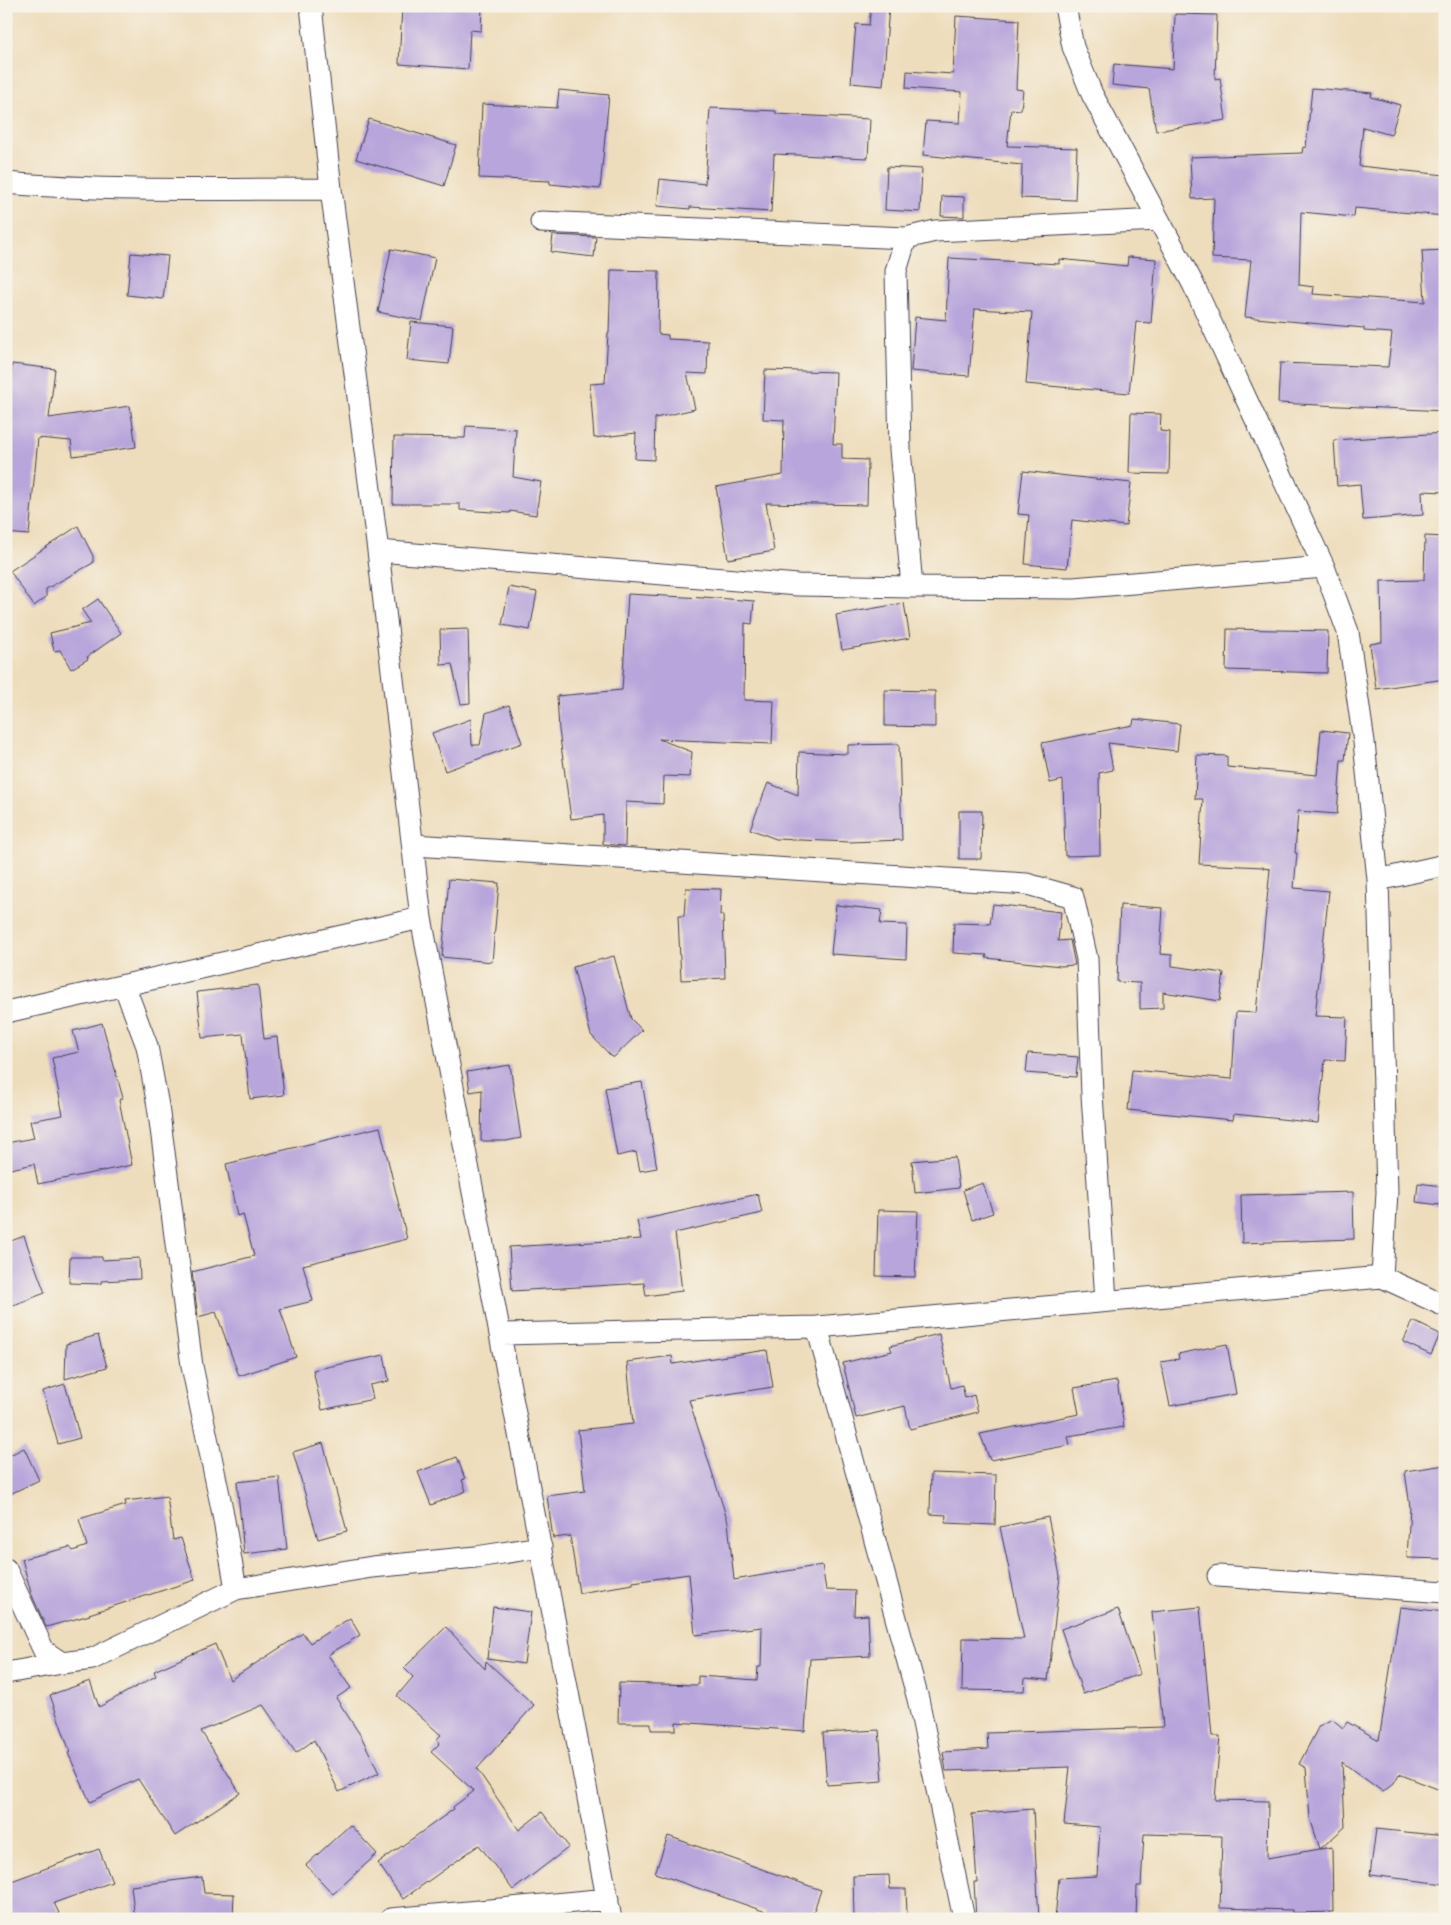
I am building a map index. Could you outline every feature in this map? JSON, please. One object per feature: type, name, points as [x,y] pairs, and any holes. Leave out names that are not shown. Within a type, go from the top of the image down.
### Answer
[{"type":"street","points":[[311,6],[331,189],[378,551],[414,845],[421,918],[609,1909],[391,1919]]},
{"type":"street","points":[[1065,6],[1073,47],[1092,94],[1193,284],[1324,566],[1348,632],[1364,742],[1378,880],[1387,1192],[1382,1277]]},
{"type":"street","points":[[6,183],[164,189],[331,189]]},
{"type":"street","points":[[541,222],[906,238],[935,231],[1159,220]]},
{"type":"street","points":[[906,238],[896,271],[900,449],[912,587]]},
{"type":"street","points":[[378,551],[798,585],[912,587],[1073,588],[1324,566]]},
{"type":"street","points":[[414,845],[1027,884],[1073,897],[1087,959],[1092,1095],[1106,1300]]},
{"type":"street","points":[[1378,880],[1445,865]]},
{"type":"street","points":[[6,1012],[421,918]]},
{"type":"street","points":[[124,985],[147,1046],[158,1106],[192,1366],[222,1509],[236,1589]]},
{"type":"street","points":[[501,1334],[817,1327],[1382,1277],[1445,1306]]},
{"type":"street","points":[[817,1327],[918,1699],[964,1919]]},
{"type":"street","points":[[6,1673],[92,1659],[236,1589],[372,1567],[476,1557],[541,1547]]},
{"type":"street","points":[[6,1569],[44,1651],[62,1663]]},
{"type":"street","points":[[1218,1576],[1445,1592]]},
{"type":"building","points":[[402,6],[482,7],[481,31],[470,30],[468,69],[399,64]]},
{"type":"building","points":[[871,6],[889,6],[883,86],[851,83],[856,24],[869,25]]},
{"type":"building","points":[[1175,14],[1217,15],[1215,79],[1220,78],[1226,120],[1156,131],[1149,89],[1112,85],[1114,64],[1173,69]]},
{"type":"building","points":[[956,16],[1019,20],[1016,89],[1023,90],[1021,110],[1011,109],[1007,146],[1077,148],[1075,200],[1021,198],[1022,165],[923,155],[926,121],[960,123],[962,92],[906,88],[907,71],[953,74]]},
{"type":"building","points":[[1312,88],[1372,93],[1371,97],[1400,105],[1391,135],[1363,127],[1359,166],[1445,175],[1445,216],[1355,208],[1354,217],[1301,212],[1299,285],[1314,287],[1313,294],[1425,302],[1422,251],[1445,250],[1445,411],[1278,403],[1280,363],[1388,367],[1392,333],[1364,331],[1364,328],[1245,317],[1251,260],[1212,258],[1214,198],[1192,199],[1190,157],[1302,153],[1303,147],[1306,148]]},
{"type":"building","points":[[559,90],[609,95],[600,189],[550,184],[550,181],[479,178],[482,104],[557,108]]},
{"type":"building","points":[[710,108],[776,111],[776,114],[870,119],[868,158],[774,154],[771,212],[657,206],[660,179],[705,184]]},
{"type":"building","points":[[369,119],[456,145],[444,186],[356,159]]},
{"type":"building","points":[[887,167],[922,169],[920,212],[885,210]]},
{"type":"building","points":[[942,196],[964,197],[964,217],[941,216]]},
{"type":"building","points":[[553,235],[596,237],[594,257],[551,252]]},
{"type":"building","points":[[391,249],[435,258],[422,321],[378,312]]},
{"type":"building","points":[[131,253],[168,256],[163,299],[127,295]]},
{"type":"building","points":[[1128,257],[1156,259],[1151,323],[1136,322],[1129,393],[1026,384],[1032,312],[975,309],[969,376],[911,371],[915,317],[946,320],[949,258],[1059,264],[1059,259],[1127,266]]},
{"type":"building","points":[[611,270],[659,271],[658,334],[668,335],[668,339],[708,341],[707,374],[687,373],[695,409],[655,418],[654,460],[635,459],[636,433],[594,438],[590,384],[605,383]]},
{"type":"building","points":[[411,322],[453,326],[449,364],[407,360]]},
{"type":"building","points":[[12,364],[55,369],[49,418],[130,406],[136,447],[73,456],[71,441],[38,438],[29,535],[6,533],[6,414]]},
{"type":"building","points":[[765,370],[836,372],[833,444],[842,444],[842,459],[868,460],[867,505],[766,503],[774,551],[728,559],[716,487],[783,475],[784,420],[763,419]]},
{"type":"building","points":[[1131,413],[1161,414],[1160,431],[1170,432],[1169,474],[1129,473]]},
{"type":"building","points":[[466,426],[516,429],[513,477],[541,482],[536,515],[510,511],[510,513],[460,510],[460,504],[393,504],[394,437],[465,438]]},
{"type":"building","points":[[1445,433],[1445,492],[1422,491],[1423,515],[1363,520],[1360,484],[1337,486],[1334,440]]},
{"type":"building","points":[[1023,471],[1131,483],[1126,526],[1072,520],[1067,568],[1025,564],[1029,515],[1018,514]]},
{"type":"building","points":[[78,526],[93,556],[93,563],[46,589],[46,597],[34,606],[10,571]]},
{"type":"building","points":[[1425,536],[1445,537],[1445,569],[1443,569],[1445,679],[1376,689],[1370,644],[1382,642],[1381,581],[1424,580]]},
{"type":"building","points":[[509,587],[537,592],[530,630],[502,625]]},
{"type":"building","points":[[628,594],[754,601],[752,624],[745,623],[744,700],[774,701],[772,744],[659,739],[692,752],[690,777],[664,776],[663,804],[626,802],[625,846],[603,844],[603,815],[571,819],[559,730],[557,696],[622,690]]},
{"type":"building","points":[[98,599],[121,633],[87,657],[88,659],[71,669],[60,650],[54,651],[50,633],[91,623],[82,610]]},
{"type":"building","points":[[904,603],[910,638],[842,650],[836,615]]},
{"type":"building","points":[[468,629],[470,703],[461,704],[452,664],[441,665],[440,630]]},
{"type":"building","points":[[1227,629],[1328,631],[1327,673],[1226,670]]},
{"type":"building","points":[[885,690],[935,691],[935,727],[885,726]]},
{"type":"building","points":[[509,705],[522,743],[445,771],[432,733],[471,719],[472,745],[480,745],[486,713]]},
{"type":"building","points":[[1134,719],[1180,724],[1177,751],[1108,743],[1113,770],[1099,773],[1100,855],[1065,856],[1063,780],[1050,783],[1042,743],[1133,725]]},
{"type":"building","points":[[1321,730],[1348,733],[1345,760],[1341,760],[1337,814],[1298,811],[1294,888],[1329,891],[1315,1016],[1347,1017],[1345,1061],[1325,1060],[1318,1123],[1234,1114],[1233,1120],[1128,1110],[1132,1070],[1232,1079],[1236,1012],[1256,1013],[1270,869],[1263,867],[1199,864],[1203,799],[1195,799],[1197,755],[1227,756],[1227,767],[1317,775]]},
{"type":"building","points":[[899,744],[902,840],[850,842],[776,839],[750,829],[768,783],[798,795],[799,752],[848,754],[848,745]]},
{"type":"building","points":[[959,811],[982,811],[981,859],[959,859]]},
{"type":"building","points":[[449,879],[499,883],[492,962],[442,957]]},
{"type":"building","points":[[686,888],[721,889],[720,915],[723,915],[725,978],[681,980],[678,916],[684,916]]},
{"type":"building","points":[[993,904],[1061,912],[1058,941],[1070,940],[1075,965],[1061,966],[986,958],[987,955],[953,953],[954,923],[990,924]]},
{"type":"building","points":[[836,905],[882,910],[880,924],[907,925],[906,959],[831,954]]},
{"type":"building","points":[[1120,905],[1163,908],[1160,954],[1172,955],[1172,966],[1224,973],[1220,1001],[1163,992],[1163,1008],[1140,1009],[1140,983],[1117,982]]},
{"type":"building","points":[[614,956],[631,1019],[642,1030],[613,1058],[591,1035],[573,967]]},
{"type":"building","points":[[258,985],[264,1039],[277,1037],[284,1095],[250,1099],[243,1034],[202,1038],[197,992]]},
{"type":"building","points":[[102,1023],[123,1098],[119,1100],[132,1165],[38,1184],[34,1164],[6,1170],[6,1143],[34,1138],[30,1121],[63,1115],[52,1058],[79,1052],[73,1031]]},
{"type":"building","points":[[1028,1053],[1078,1057],[1076,1077],[1026,1073]]},
{"type":"building","points":[[510,1065],[521,1138],[506,1141],[481,1141],[482,1090],[470,1092],[467,1072]]},
{"type":"building","points":[[642,1082],[657,1168],[640,1171],[636,1152],[617,1156],[605,1088]]},
{"type":"building","points":[[380,1127],[407,1239],[303,1265],[313,1301],[280,1309],[296,1357],[239,1376],[216,1312],[198,1317],[192,1272],[254,1256],[243,1214],[237,1216],[226,1164]]},
{"type":"building","points":[[955,1157],[959,1188],[915,1193],[912,1161]]},
{"type":"building","points":[[983,1183],[993,1213],[972,1220],[963,1190]]},
{"type":"building","points":[[1418,1183],[1442,1186],[1440,1205],[1416,1202]]},
{"type":"building","points":[[1353,1192],[1354,1239],[1242,1243],[1241,1195]]},
{"type":"building","points":[[758,1194],[762,1213],[675,1233],[682,1291],[646,1296],[644,1283],[512,1291],[509,1247],[641,1239],[637,1221]]},
{"type":"building","points":[[878,1210],[918,1211],[915,1277],[876,1276]]},
{"type":"building","points":[[24,1236],[45,1293],[6,1308],[6,1243]]},
{"type":"building","points":[[70,1257],[102,1257],[102,1260],[139,1258],[140,1279],[101,1281],[101,1284],[69,1283]]},
{"type":"building","points":[[1413,1321],[1440,1334],[1431,1355],[1403,1342]]},
{"type":"building","points":[[939,1334],[951,1388],[962,1385],[965,1398],[974,1395],[978,1412],[910,1429],[905,1406],[856,1418],[843,1363],[892,1351],[890,1346]]},
{"type":"building","points":[[98,1335],[107,1367],[65,1379],[66,1344]]},
{"type":"building","points":[[1227,1344],[1236,1394],[1170,1406],[1161,1362],[1179,1359],[1178,1354]]},
{"type":"building","points":[[767,1350],[773,1387],[689,1400],[728,1522],[734,1580],[822,1565],[826,1590],[855,1591],[854,1616],[868,1615],[870,1656],[810,1659],[805,1731],[676,1722],[676,1730],[651,1730],[651,1723],[618,1723],[619,1683],[698,1685],[698,1676],[757,1680],[758,1667],[761,1667],[762,1627],[695,1635],[689,1574],[633,1582],[633,1584],[579,1593],[570,1536],[553,1538],[547,1496],[585,1491],[578,1430],[633,1424],[627,1362],[672,1356],[673,1364]]},
{"type":"building","points":[[384,1355],[389,1381],[370,1385],[373,1399],[322,1410],[313,1370]]},
{"type":"building","points":[[1117,1381],[1124,1427],[1068,1436],[1070,1445],[990,1460],[980,1434],[1079,1414],[1074,1388]]},
{"type":"building","points":[[65,1384],[80,1438],[58,1444],[43,1391]]},
{"type":"building","points":[[323,1443],[347,1531],[318,1539],[293,1452]]},
{"type":"building","points":[[24,1448],[39,1480],[6,1496],[6,1457]]},
{"type":"building","points":[[457,1457],[465,1479],[462,1480],[466,1491],[431,1505],[418,1472]]},
{"type":"building","points":[[1445,1465],[1445,1559],[1407,1558],[1410,1507],[1405,1471]]},
{"type":"building","points":[[931,1473],[996,1475],[995,1525],[945,1523],[946,1515],[930,1514]]},
{"type":"building","points":[[279,1477],[287,1549],[244,1554],[237,1482]]},
{"type":"building","points":[[167,1496],[173,1540],[181,1538],[195,1580],[90,1615],[46,1627],[31,1593],[22,1559],[70,1547],[73,1551],[87,1546],[79,1519],[126,1505],[125,1501]]},
{"type":"building","points":[[1048,1517],[1060,1576],[1048,1680],[1025,1678],[1024,1691],[962,1690],[963,1638],[1024,1639],[1000,1527]]},
{"type":"building","points":[[493,1607],[531,1612],[524,1664],[487,1659]]},
{"type":"building","points":[[1200,1607],[1212,1736],[1220,1736],[1215,1800],[1268,1801],[1267,1858],[1332,1847],[1333,1912],[1292,1913],[1292,1910],[1220,1908],[1222,1836],[1144,1834],[1141,1886],[1137,1886],[1136,1919],[1055,1919],[1059,1878],[1097,1876],[1100,1827],[1064,1824],[1070,1767],[946,1771],[943,1752],[988,1749],[987,1733],[1163,1727],[1152,1612]]},
{"type":"building","points":[[1400,1607],[1445,1612],[1445,1792],[1399,1774],[1394,1783],[1383,1792],[1342,1762],[1345,1827],[1320,1849],[1310,1818],[1306,1768],[1299,1764],[1319,1726],[1332,1719],[1343,1728],[1347,1722],[1379,1740]]},
{"type":"building","points":[[1118,1609],[1140,1674],[1083,1694],[1061,1629]]},
{"type":"building","points":[[350,1618],[360,1635],[328,1655],[351,1688],[336,1698],[361,1736],[379,1773],[339,1792],[314,1740],[296,1753],[263,1705],[201,1731],[240,1793],[175,1836],[138,1779],[90,1802],[68,1753],[70,1752],[50,1695],[90,1681],[99,1707],[156,1676],[154,1671],[215,1644],[230,1680],[303,1633],[310,1643]]},
{"type":"building","points":[[446,1627],[485,1669],[486,1661],[534,1705],[477,1769],[519,1830],[542,1812],[569,1847],[513,1890],[479,1845],[403,1899],[378,1863],[454,1809],[453,1807],[474,1791],[431,1752],[440,1743],[437,1739],[441,1735],[397,1696],[413,1677],[404,1668]]},
{"type":"building","points":[[879,1730],[883,1781],[827,1785],[823,1733]]},
{"type":"building","points":[[1033,1809],[1039,1919],[976,1919],[974,1882],[977,1882],[972,1814]]},
{"type":"building","points":[[350,1825],[377,1854],[333,1894],[306,1865]]},
{"type":"building","points":[[1376,1829],[1445,1836],[1445,1884],[1370,1875]]},
{"type":"building","points":[[668,1836],[821,1890],[811,1919],[763,1919],[766,1912],[655,1873]]},
{"type":"building","points":[[99,1849],[112,1882],[54,1903],[59,1913],[49,1919],[6,1919],[6,1883]]},
{"type":"building","points":[[889,1875],[890,1889],[906,1889],[907,1915],[854,1917],[853,1876]]},
{"type":"building","points":[[202,1877],[204,1893],[234,1894],[233,1918],[135,1919],[131,1886]]}]
